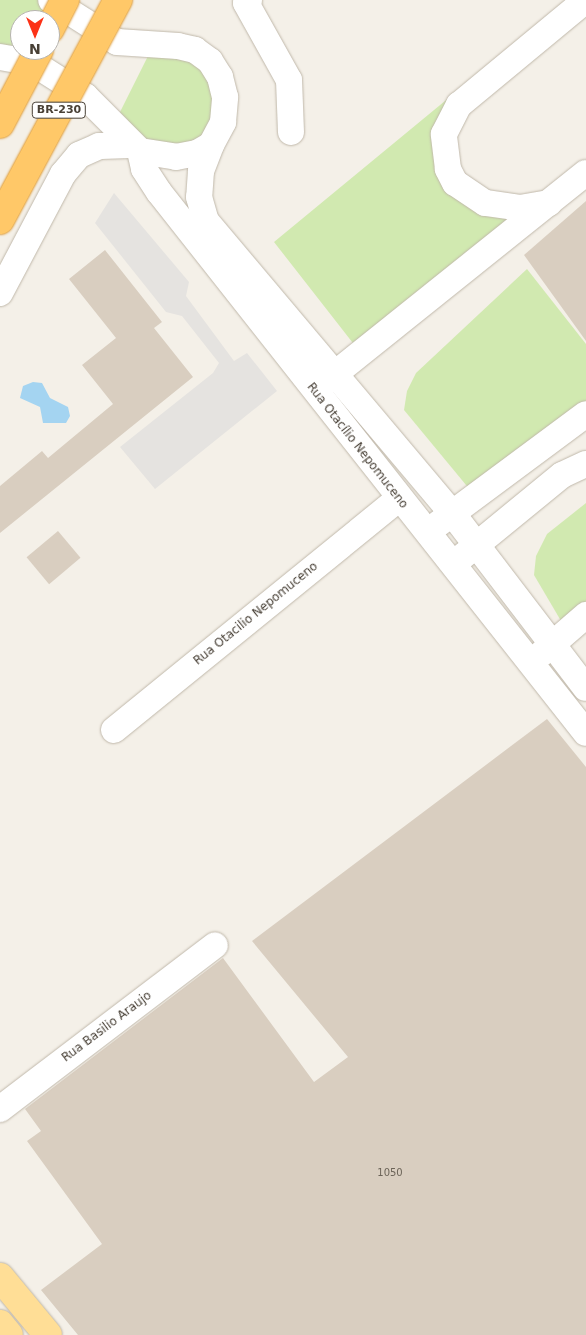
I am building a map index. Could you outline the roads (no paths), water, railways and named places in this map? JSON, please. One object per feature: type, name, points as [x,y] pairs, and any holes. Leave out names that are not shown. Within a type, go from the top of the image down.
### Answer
[{"type":"highway","name":"BR-230","points":[[0,220],[118,0]]},
{"type":"highway","name":"BR-230","points":[[0,124],[34,60]]},
{"type":"main road","points":[[0,1277],[48,1335]]},
{"type":"main road","points":[[0,1324],[9,1335]]},
{"type":"street","name":"Rua Otacílio Nepomuceno","points":[[51,0],[118,42],[178,46],[195,50],[210,61],[220,76],[225,97],[223,122],[200,171],[199,197],[206,221],[227,261]]},
{"type":"street","points":[[249,0],[246,3],[288,80],[291,132]]},
{"type":"street","points":[[548,203],[521,208],[485,203],[455,183],[448,169],[444,134],[459,105],[586,0]]},
{"type":"street","points":[[1,59],[33,63],[85,96],[136,148]]},
{"type":"street","points":[[0,293],[62,174],[79,155],[99,146],[136,148],[176,157],[197,153],[211,145]]},
{"type":"street","name":"Rua Otacílio Nepomuceno","points":[[136,148],[144,169],[159,192],[227,261],[324,382],[452,513],[553,642],[577,658],[586,688]]},
{"type":"street","points":[[324,382],[586,173]]},
{"type":"street","name":"Rua Otacílio Nepomuceno","points":[[324,382],[398,499],[586,734]]},
{"type":"street","points":[[426,534],[586,414]]},
{"type":"street","points":[[451,566],[562,475],[586,464]]},
{"type":"street","name":"Rua Otacilio Nepomuceno","points":[[114,730],[398,499]]},
{"type":"street","points":[[538,673],[553,642],[586,615]]},
{"type":"street","points":[[538,673],[577,658]]},
{"type":"street","name":"Rua Basilio Araujo","points":[[0,1109],[215,945]]},
{"type":"water","points":[[33,382],[42,383],[50,398],[68,407],[70,416],[66,423],[43,423],[40,407],[20,398],[23,386]]}]
